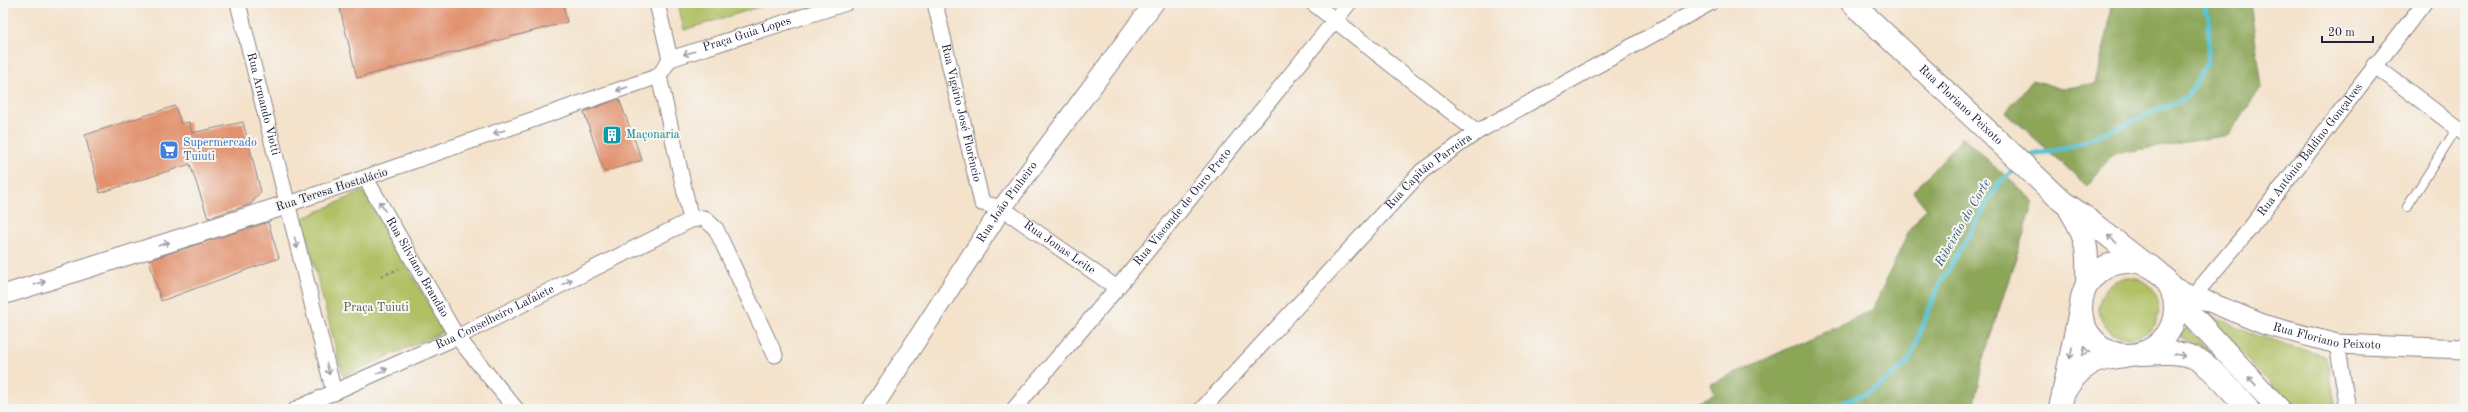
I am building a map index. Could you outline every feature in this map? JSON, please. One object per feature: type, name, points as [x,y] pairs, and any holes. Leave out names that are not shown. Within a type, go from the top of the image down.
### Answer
[{"type":"main road","name":"Rua Floriano Peixoto","points":[[1852,3],[2066,205],[2082,215],[2143,263]]},
{"type":"main road","name":"Rua Floriano Peixoto","points":[[2066,205],[2083,231],[2087,251],[2084,293]]},
{"type":"main road","points":[[2062,401],[2084,293],[2097,272],[2111,264],[2127,261],[2143,263],[2156,270],[2178,301],[2279,409]]},
{"type":"main road","points":[[2084,293],[2082,317],[2087,332],[2098,345],[2112,353],[2134,355],[2155,348],[2166,337],[2178,301]]},
{"type":"main road","points":[[2062,401],[2075,374],[2105,358],[2171,353],[2196,358],[2215,374],[2248,409]]},
{"type":"street","name":"Rua Armando Viotti","points":[[238,3],[286,205]]},
{"type":"street","points":[[657,3],[670,59],[659,76],[690,220],[704,218],[716,228],[775,355]]},
{"type":"street","name":"Praça Guia Lopes","points":[[670,59],[846,3]]},
{"type":"street","name":"Rua Vigário José Florêncio","points":[[935,3],[982,203],[1002,208]]},
{"type":"street","points":[[1143,3],[1154,3]]},
{"type":"street","name":"Rua João Pinheiro","points":[[872,409],[1002,208],[1154,3]]},
{"type":"street","points":[[1313,3],[1477,132]]},
{"type":"street","name":"Rua Visconde de Ouro Preto","points":[[1014,409],[1116,288],[1349,3]]},
{"type":"street","name":"Rua Capitão Parreira","points":[[1202,409],[1422,171],[1477,132],[1710,3]]},
{"type":"street","name":"Rua Antônio Baldino Gonçalves","points":[[2178,301],[2248,231],[2374,65],[2424,3]]},
{"type":"street","points":[[2374,65],[2461,131]]},
{"type":"street","name":"Rua Teresa Hostalácio","points":[[3,295],[366,179],[659,76]]},
{"type":"street","name":"Rua Silviano Brandão","points":[[366,179],[457,337],[516,409]]},
{"type":"street","points":[[286,205],[334,393]]},
{"type":"street","name":"Rua Jonas Leite","points":[[1002,208],[1116,288]]},
{"type":"street","name":"Rua Conselheiro Lafaiete","points":[[296,409],[457,337],[690,220]]},
{"type":"street","name":"Rua Floriano Peixoto","points":[[2178,301],[2337,344],[2465,349]]},
{"type":"street","points":[[2337,344],[2348,409]]},
{"type":"lane","points":[[2407,207],[2461,131]]},
{"type":"path","points":[[381,276],[404,267]]},
{"type":"green space","points":[[678,3],[772,3],[684,30]]},
{"type":"green space","points":[[2111,3],[2250,3],[2262,86],[2229,135],[2113,154],[2087,186],[2006,112],[2033,80],[2061,89],[2095,83],[2108,30]]},
{"type":"green space","points":[[1963,137],[2034,202],[1984,356],[1973,409],[1680,409],[1715,394],[1711,384],[1872,310],[1910,229],[1926,208],[1913,192]]},
{"type":"green space","name":"Praça Tuiuti","points":[[363,191],[445,331],[343,376],[302,219]]},
{"type":"green space","points":[[2123,278],[2135,278],[2146,283],[2154,291],[2159,302],[2157,320],[2146,333],[2135,338],[2123,338],[2112,333],[2104,325],[2099,314],[2099,302],[2104,291],[2112,283]]},
{"type":"green space","points":[[2204,312],[2249,333],[2324,356],[2328,365],[2336,409],[2294,409]]},
{"type":"green space","points":[[2187,327],[2266,409],[2260,409],[2197,344],[2178,337]]},
{"type":"water","points":[[2204,3],[2211,17],[2210,62],[2188,99],[2073,148],[2032,156],[1999,183],[2032,155],[2073,146],[2187,98],[2208,61],[2209,18]]},
{"type":"water","points":[[1999,183],[1939,287],[1908,363],[1938,287]]},
{"type":"water","points":[[1908,363],[1874,391],[1827,409],[1874,390]]},
{"type":"building","points":[[346,3],[563,3],[567,22],[357,78],[339,5]]},
{"type":"building","name":"Maçonaria","points":[[619,99],[642,160],[604,172],[584,112]]},
{"type":"building","name":"Supermercado Tuiuti","points":[[175,106],[181,124],[189,122],[192,133],[243,122],[261,192],[251,204],[208,218],[190,164],[100,193],[85,135]]},
{"type":"building","points":[[268,222],[279,258],[161,301],[149,260]]},
{"type":"waterway","name":"Ribeirão do Corte","points":[[2027,160],[2032,155],[2073,146],[2187,98],[2208,61],[2209,18],[2204,3]]},
{"type":"waterway","name":"Ribeirão do Corte","points":[[1827,409],[1874,390],[1908,363],[1938,287],[1999,183],[2013,171]]},
{"type":"place","name":"Maçonaria","points":[[612,135]]},
{"type":"place","name":"Supermercado Tuiuti","points":[[169,150]]}]
